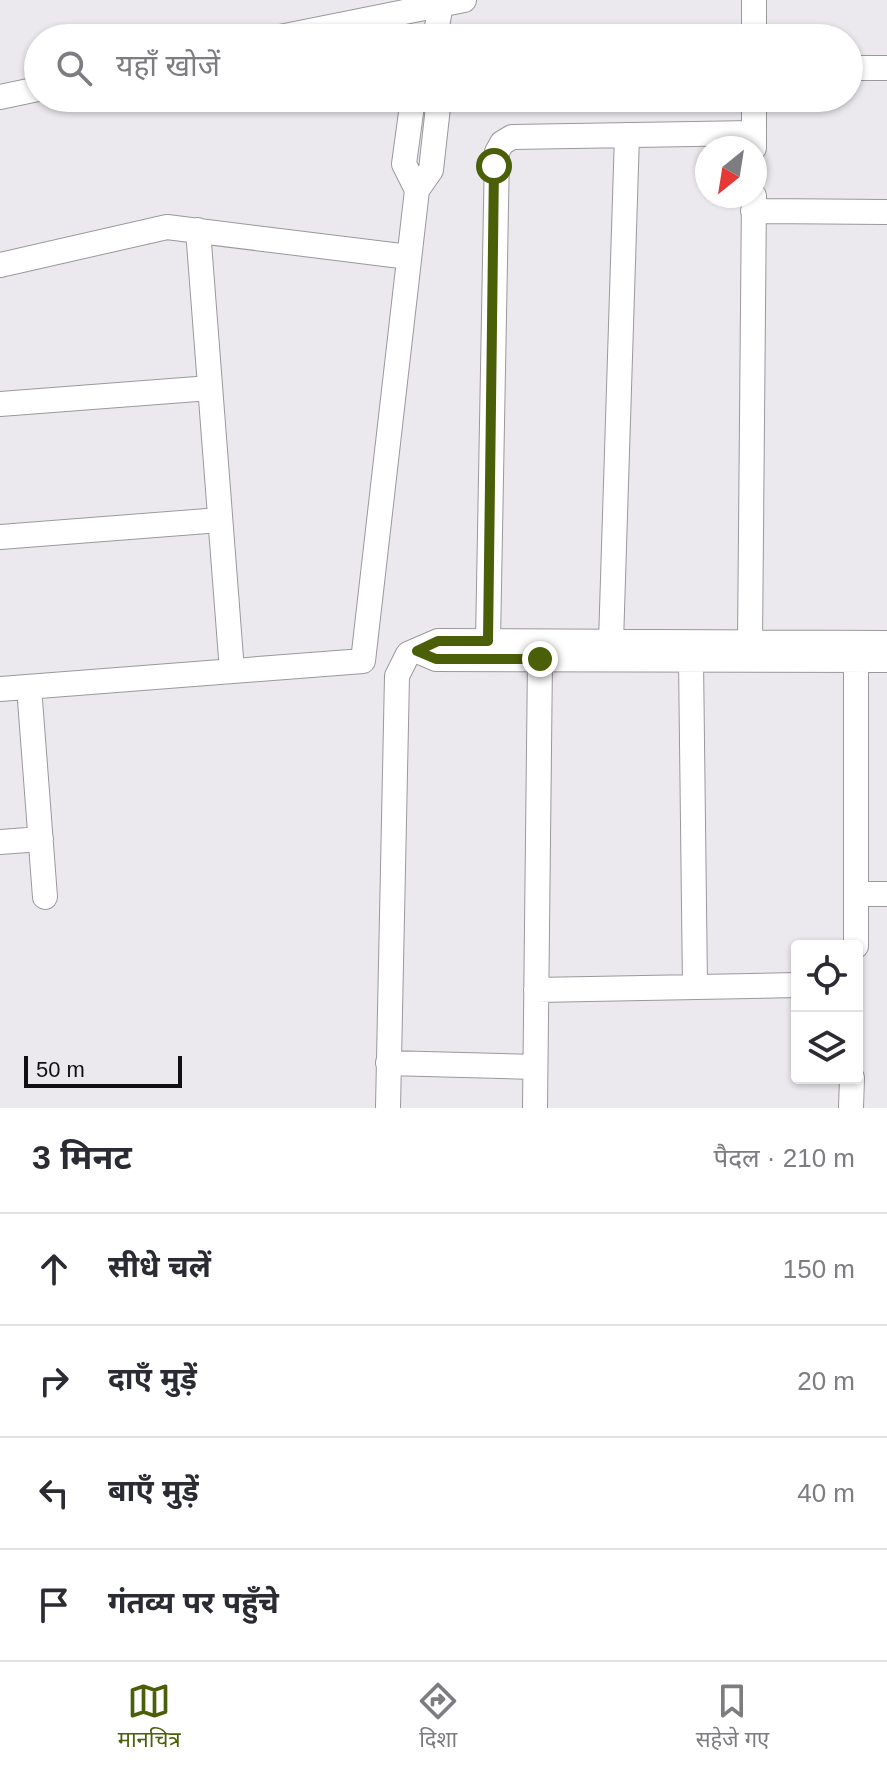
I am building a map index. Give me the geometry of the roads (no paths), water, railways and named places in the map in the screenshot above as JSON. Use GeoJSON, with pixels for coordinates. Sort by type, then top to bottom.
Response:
{"type":"FeatureCollection","features":[{"type":"Feature","properties":{"kind":"street"},"geometry":{"type":"LineString","coordinates":[[754,0],[754,24]]}},
{"type":"Feature","properties":{"kind":"street"},"geometry":{"type":"LineString","coordinates":[[344,24],[453,2]]}},
{"type":"Feature","properties":{"kind":"street"},"geometry":{"type":"LineString","coordinates":[[442,24],[453,2]]}},
{"type":"Feature","properties":{"kind":"street"},"geometry":{"type":"LineString","coordinates":[[863,68],[887,68]]}},
{"type":"Feature","properties":{"kind":"street"},"geometry":{"type":"LineString","coordinates":[[0,97],[24,92]]}},
{"type":"Feature","properties":{"kind":"street"},"geometry":{"type":"LineString","coordinates":[[411,112],[404,164],[417,190]]}},
{"type":"Feature","properties":{"kind":"street"},"geometry":{"type":"LineString","coordinates":[[0,689],[363,661],[417,190],[431,170],[437,112]]}},
{"type":"Feature","properties":{"kind":"street"},"geometry":{"type":"LineString","coordinates":[[754,112],[754,136]]}},
{"type":"Feature","properties":{"kind":"street"},"geometry":{"type":"LineString","coordinates":[[611,642],[627,135]]}},
{"type":"Feature","properties":{"kind":"street"},"geometry":{"type":"LineString","coordinates":[[488,641],[497,152],[502,143],[512,137],[627,135],[695,138]]}},
{"type":"Feature","properties":{"kind":"street"},"geometry":{"type":"LineString","coordinates":[[767,205],[887,212]]}},
{"type":"Feature","properties":{"kind":"street"},"geometry":{"type":"LineString","coordinates":[[750,643],[754,208]]}},
{"type":"Feature","properties":{"kind":"street"},"geometry":{"type":"LineString","coordinates":[[0,265],[167,227],[409,257]]}},
{"type":"Feature","properties":{"kind":"street"},"geometry":{"type":"LineString","coordinates":[[198,230],[232,671]]}},
{"type":"Feature","properties":{"kind":"street"},"geometry":{"type":"LineString","coordinates":[[0,404],[210,388]]}},
{"type":"Feature","properties":{"kind":"street"},"geometry":{"type":"LineString","coordinates":[[0,537],[220,520]]}},
{"type":"Feature","properties":{"kind":"street"},"geometry":{"type":"LineString","coordinates":[[388,1108],[397,676],[402,660],[438,641],[887,643]]}},
{"type":"Feature","properties":{"kind":"street"},"geometry":{"type":"LineString","coordinates":[[417,651],[436,659],[887,660]]}},
{"type":"Feature","properties":{"kind":"street"},"geometry":{"type":"LineString","coordinates":[[535,1108],[540,659]]}},
{"type":"Feature","properties":{"kind":"street"},"geometry":{"type":"LineString","coordinates":[[691,660],[695,987]]}},
{"type":"Feature","properties":{"kind":"street"},"geometry":{"type":"LineString","coordinates":[[856,660],[856,940]]}},
{"type":"Feature","properties":{"kind":"street"},"geometry":{"type":"LineString","coordinates":[[29,687],[45,897]]}},
{"type":"Feature","properties":{"kind":"street"},"geometry":{"type":"LineString","coordinates":[[0,842],[41,839]]}},
{"type":"Feature","properties":{"kind":"street"},"geometry":{"type":"LineString","coordinates":[[857,894],[887,894]]}},
{"type":"Feature","properties":{"kind":"street"},"geometry":{"type":"LineString","coordinates":[[536,990],[791,985]]}},
{"type":"Feature","properties":{"kind":"street"},"geometry":{"type":"LineString","coordinates":[[388,1063],[535,1067]]}},
{"type":"Feature","properties":{"kind":"street"},"geometry":{"type":"LineString","coordinates":[[851,1108],[852,1084]]}}]}
